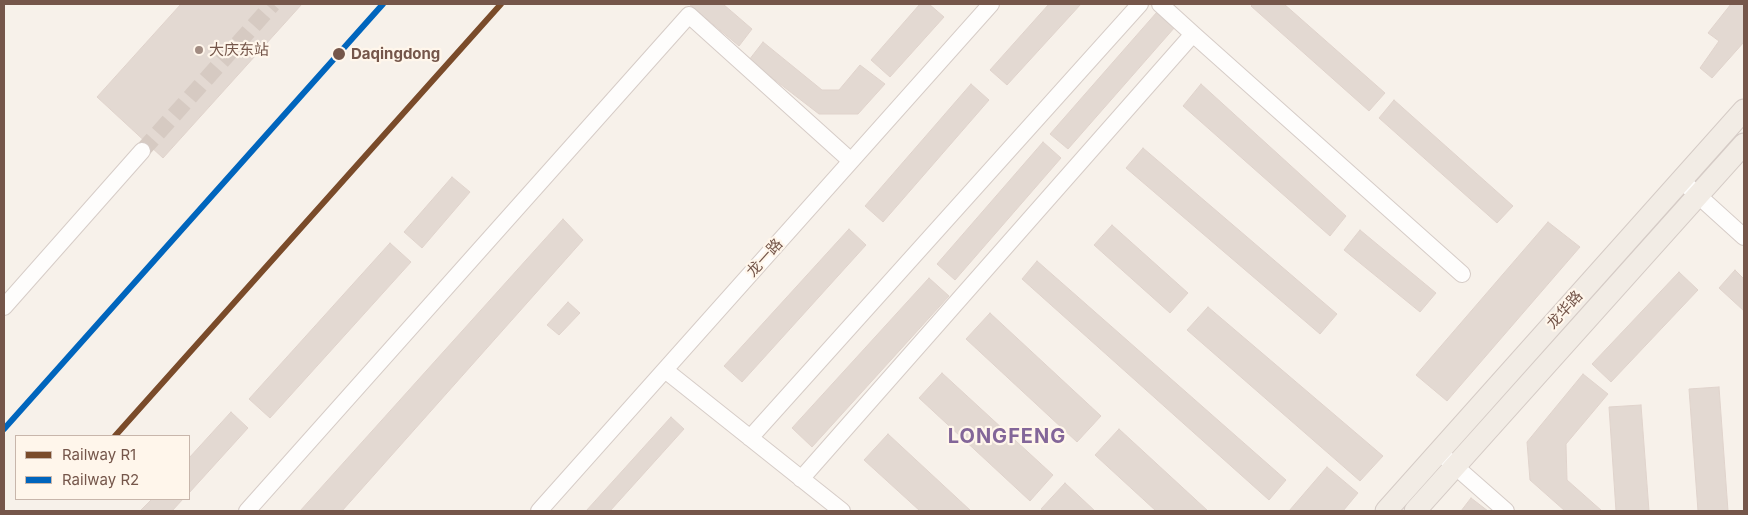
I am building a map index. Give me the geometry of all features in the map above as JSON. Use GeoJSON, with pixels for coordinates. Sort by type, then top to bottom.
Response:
{"type":"FeatureCollection","features":[{"type":"Feature","properties":{"kind":"main road","name":"龙华路"},"geometry":{"type":"LineString","coordinates":[[1386,511],[1744,110]]}},
{"type":"Feature","properties":{"kind":"main road"},"geometry":{"type":"LineString","coordinates":[[1415,511],[1744,144]]}},
{"type":"Feature","properties":{"kind":"street","name":"龙一路"},"geometry":{"type":"LineString","coordinates":[[539,511],[992,4]]}},
{"type":"Feature","properties":{"kind":"street"},"geometry":{"type":"LineString","coordinates":[[750,438],[1140,4]]}},
{"type":"Feature","properties":{"kind":"street"},"geometry":{"type":"LineString","coordinates":[[1160,4],[1462,274]]}},
{"type":"Feature","properties":{"kind":"street"},"geometry":{"type":"LineString","coordinates":[[247,511],[689,15],[851,161]]}},
{"type":"Feature","properties":{"kind":"street"},"geometry":{"type":"LineString","coordinates":[[801,479],[1194,34]]}},
{"type":"Feature","properties":{"kind":"street"},"geometry":{"type":"LineString","coordinates":[[4,307],[142,152]]}},
{"type":"Feature","properties":{"kind":"street"},"geometry":{"type":"LineString","coordinates":[[1680,180],[1744,237]]}},
{"type":"Feature","properties":{"kind":"street"},"geometry":{"type":"LineString","coordinates":[[665,370],[842,511]]}},
{"type":"Feature","properties":{"kind":"street"},"geometry":{"type":"LineString","coordinates":[[1439,452],[1506,511]]}},
{"type":"Feature","properties":{"kind":"building","name":"大庆东站"},"geometry":{"type":"Polygon","coordinates":[[[181,4],[302,4],[163,158],[97,97],[181,4]]]}},
{"type":"Feature","properties":{"kind":"building"},"geometry":{"type":"Polygon","coordinates":[[[689,4],[723,4],[752,29],[739,46],[689,4]]]}},
{"type":"Feature","properties":{"kind":"building"},"geometry":{"type":"Polygon","coordinates":[[[920,4],[929,4],[944,17],[890,77],[871,60],[920,4]]]}},
{"type":"Feature","properties":{"kind":"building"},"geometry":{"type":"Polygon","coordinates":[[[1049,4],[1081,4],[1007,85],[990,70],[1049,4]]]}},
{"type":"Feature","properties":{"kind":"building"},"geometry":{"type":"Polygon","coordinates":[[[1253,4],[1284,4],[1385,93],[1369,111],[1251,6],[1253,4]]]}},
{"type":"Feature","properties":{"kind":"building"},"geometry":{"type":"Polygon","coordinates":[[[1731,4],[1744,4],[1744,42],[1712,78],[1700,68],[1719,41],[1708,33],[1731,4]]]}},
{"type":"Feature","properties":{"kind":"building"},"geometry":{"type":"Polygon","coordinates":[[[1157,12],[1175,27],[1068,149],[1050,134],[1157,12]]]}},
{"type":"Feature","properties":{"kind":"building"},"geometry":{"type":"Polygon","coordinates":[[[763,42],[822,90],[839,90],[860,65],[885,84],[858,114],[819,114],[749,60],[763,42]]]}},
{"type":"Feature","properties":{"kind":"building"},"geometry":{"type":"Polygon","coordinates":[[[971,84],[989,100],[883,222],[865,206],[971,84]]]}},
{"type":"Feature","properties":{"kind":"building"},"geometry":{"type":"Polygon","coordinates":[[[1201,84],[1346,216],[1330,236],[1183,106],[1201,84]]]}},
{"type":"Feature","properties":{"kind":"building"},"geometry":{"type":"Polygon","coordinates":[[[1394,100],[1513,206],[1497,223],[1379,118],[1394,100]]]}},
{"type":"Feature","properties":{"kind":"building"},"geometry":{"type":"Polygon","coordinates":[[[1043,142],[1061,158],[955,280],[937,264],[1043,142]]]}},
{"type":"Feature","properties":{"kind":"building"},"geometry":{"type":"Polygon","coordinates":[[[1143,148],[1337,314],[1320,334],[1126,168],[1143,148]]]}},
{"type":"Feature","properties":{"kind":"building"},"geometry":{"type":"Polygon","coordinates":[[[452,177],[470,192],[422,248],[404,232],[452,177]]]}},
{"type":"Feature","properties":{"kind":"building"},"geometry":{"type":"Polygon","coordinates":[[[563,219],[583,240],[342,511],[300,511],[563,219]]]}},
{"type":"Feature","properties":{"kind":"building"},"geometry":{"type":"Polygon","coordinates":[[[1548,222],[1580,247],[1447,401],[1416,375],[1548,222]]]}},
{"type":"Feature","properties":{"kind":"building"},"geometry":{"type":"Polygon","coordinates":[[[1112,225],[1188,293],[1170,313],[1094,245],[1112,225]]]}},
{"type":"Feature","properties":{"kind":"building"},"geometry":{"type":"Polygon","coordinates":[[[849,229],[866,245],[742,382],[724,366],[849,229]]]}},
{"type":"Feature","properties":{"kind":"building"},"geometry":{"type":"Polygon","coordinates":[[[1360,230],[1436,293],[1420,312],[1344,250],[1360,230]]]}},
{"type":"Feature","properties":{"kind":"building"},"geometry":{"type":"Polygon","coordinates":[[[390,243],[411,262],[270,418],[249,399],[390,243]]]}},
{"type":"Feature","properties":{"kind":"building"},"geometry":{"type":"Polygon","coordinates":[[[1037,261],[1286,480],[1269,500],[1022,279],[1037,261]]]}},
{"type":"Feature","properties":{"kind":"building"},"geometry":{"type":"Polygon","coordinates":[[[1735,270],[1744,279],[1744,311],[1719,288],[1735,270]]]}},
{"type":"Feature","properties":{"kind":"building"},"geometry":{"type":"Polygon","coordinates":[[[1679,272],[1698,290],[1611,382],[1592,364],[1679,272]]]}},
{"type":"Feature","properties":{"kind":"building"},"geometry":{"type":"Polygon","coordinates":[[[929,278],[949,296],[812,447],[792,428],[929,278]]]}},
{"type":"Feature","properties":{"kind":"building"},"geometry":{"type":"Polygon","coordinates":[[[568,302],[580,313],[559,335],[547,325],[568,302]]]}},
{"type":"Feature","properties":{"kind":"building"},"geometry":{"type":"Polygon","coordinates":[[[1208,307],[1383,456],[1360,481],[1187,330],[1208,307]]]}},
{"type":"Feature","properties":{"kind":"building"},"geometry":{"type":"Polygon","coordinates":[[[990,313],[1101,416],[1077,442],[966,339],[990,313]]]}},
{"type":"Feature","properties":{"kind":"building"},"geometry":{"type":"Polygon","coordinates":[[[942,373],[1053,475],[1030,501],[919,398],[942,373]]]}},
{"type":"Feature","properties":{"kind":"building"},"geometry":{"type":"Polygon","coordinates":[[[1583,374],[1608,394],[1566,444],[1567,480],[1602,511],[1565,511],[1530,480],[1527,442],[1583,374]]]}},
{"type":"Feature","properties":{"kind":"building"},"geometry":{"type":"Polygon","coordinates":[[[1719,387],[1728,511],[1698,511],[1689,389],[1719,387]]]}},
{"type":"Feature","properties":{"kind":"building"},"geometry":{"type":"Polygon","coordinates":[[[1641,405],[1649,511],[1616,511],[1609,407],[1641,405]]]}},
{"type":"Feature","properties":{"kind":"building"},"geometry":{"type":"Polygon","coordinates":[[[231,412],[248,428],[190,492],[190,457],[231,412]]]}},
{"type":"Feature","properties":{"kind":"building"},"geometry":{"type":"Polygon","coordinates":[[[671,417],[684,429],[610,511],[586,511],[671,417]]]}},
{"type":"Feature","properties":{"kind":"building"},"geometry":{"type":"Polygon","coordinates":[[[1119,429],[1208,511],[1156,511],[1095,455],[1119,429]]]}},
{"type":"Feature","properties":{"kind":"building"},"geometry":{"type":"Polygon","coordinates":[[[888,434],[971,511],[920,511],[864,460],[888,434]]]}},
{"type":"Feature","properties":{"kind":"building"},"geometry":{"type":"Polygon","coordinates":[[[1327,467],[1358,493],[1343,511],[1289,511],[1327,467]]]}},
{"type":"Feature","properties":{"kind":"building"},"geometry":{"type":"Polygon","coordinates":[[[1065,483],[1095,511],[1044,511],[1041,509],[1065,483]]]}},
{"type":"Feature","properties":{"kind":"building"},"geometry":{"type":"Polygon","coordinates":[[[1471,498],[1488,511],[1461,511],[1471,498]]]}},
{"type":"Feature","properties":{"kind":"building"},"geometry":{"type":"Polygon","coordinates":[[[151,500],[182,500],[172,511],[140,511],[151,500]]]}},
{"type":"Feature","properties":{"kind":"tunnel"},"geometry":{"type":"LineString","coordinates":[[142,151],[273,4]]}},
{"type":"Feature","properties":{"kind":"rail line","name":"R2"},"geometry":{"type":"LineString","coordinates":[[4,429],[383,4]]}},
{"type":"Feature","properties":{"kind":"rail line","name":"R1"},"geometry":{"type":"LineString","coordinates":[[116,435],[501,4]]}},
{"type":"Feature","properties":{"kind":"place","name":"大庆东站"},"geometry":{"type":"Point","coordinates":[199,50]}},
{"type":"Feature","properties":{"kind":"place","name":"Daqingdong"},"geometry":{"type":"Point","coordinates":[339,54]}},
{"type":"Feature","properties":{"kind":"district","name":"LONGFENG"},"geometry":{"type":"Point","coordinates":[1007,437]}}]}
